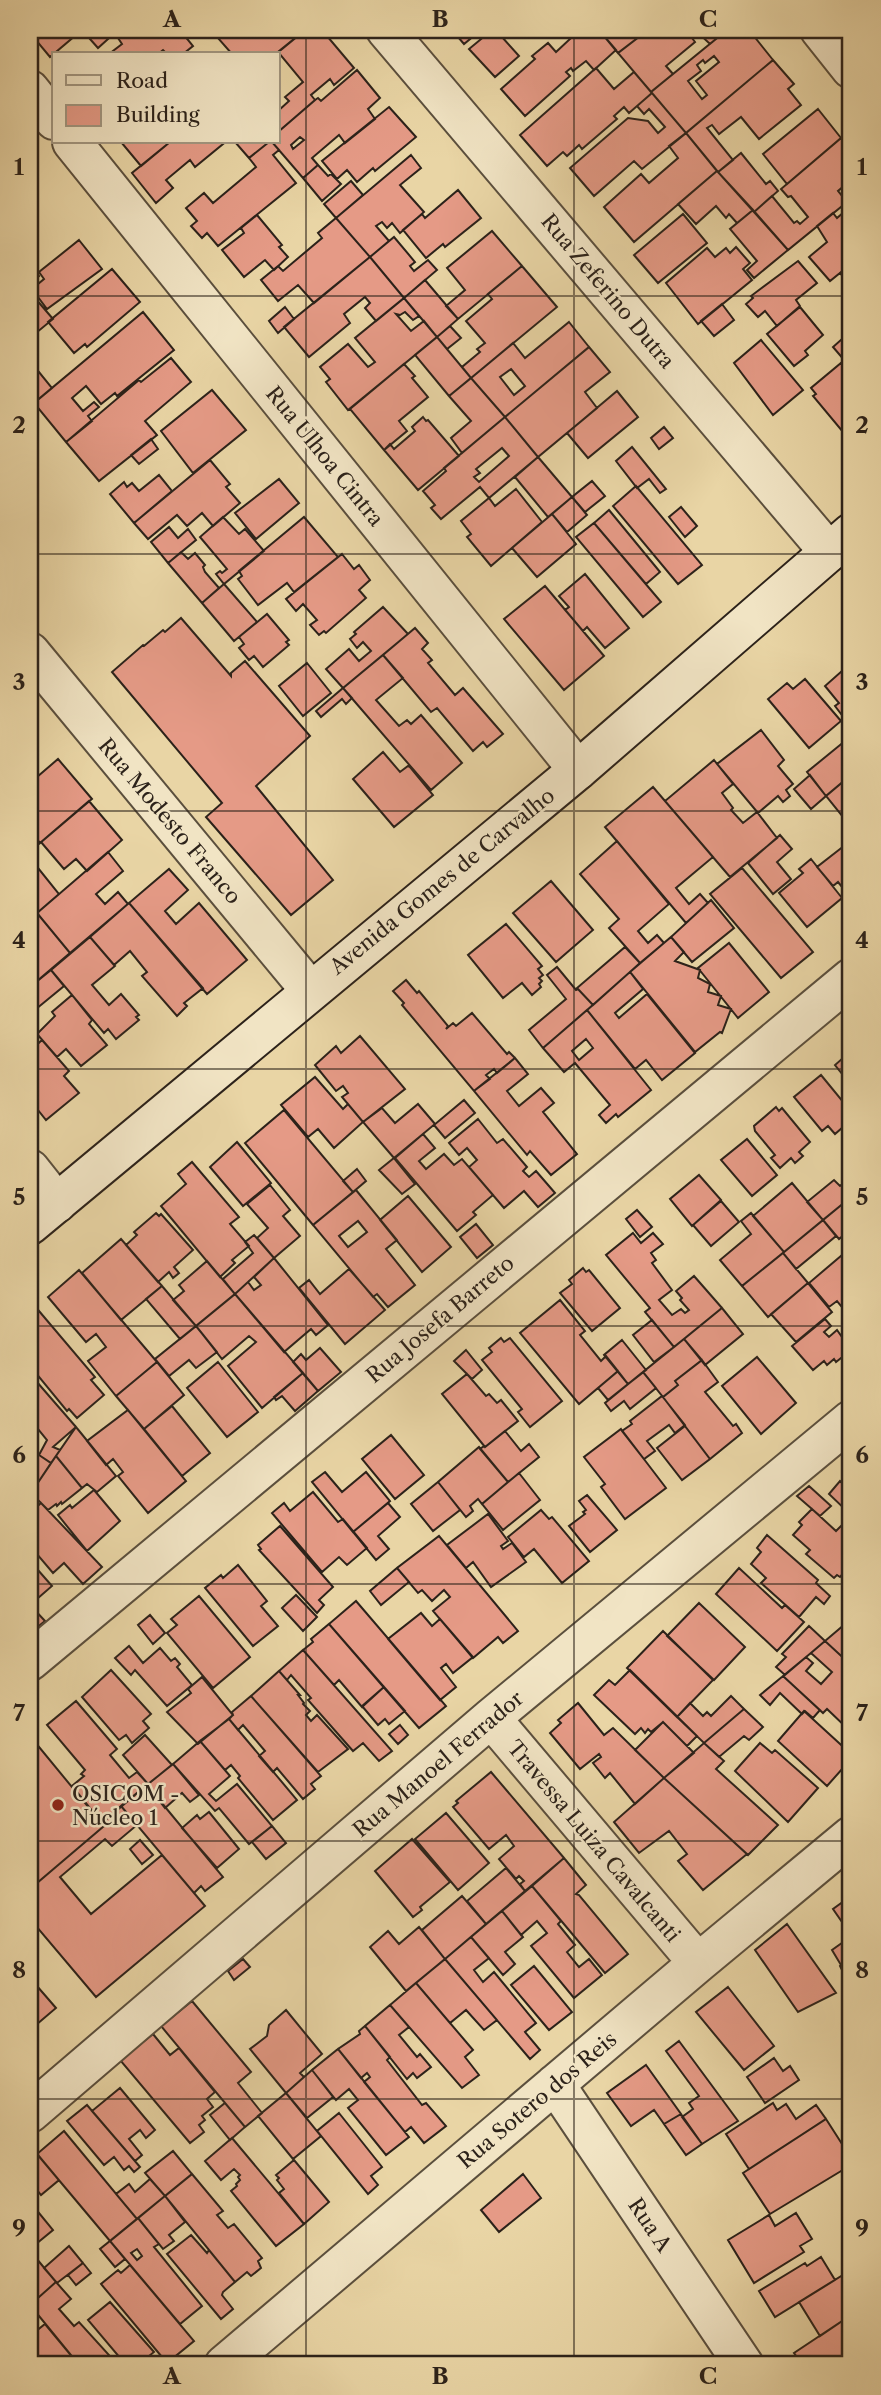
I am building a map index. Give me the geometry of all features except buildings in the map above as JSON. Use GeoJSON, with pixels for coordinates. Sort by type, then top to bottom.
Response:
{"type":"FeatureCollection","features":[{"type":"Feature","properties":{"kind":"street","name":"Rua Zeferino Dutra"},"geometry":{"type":"LineString","coordinates":[[386,30],[840,543]]}},
{"type":"Feature","properties":{"kind":"street"},"geometry":{"type":"LineString","coordinates":[[820,30],[851,69]]}},
{"type":"Feature","properties":{"kind":"street"},"geometry":{"type":"LineString","coordinates":[[30,90],[52,118]]}},
{"type":"Feature","properties":{"kind":"street","name":"Rua Ulhoa Cintra"},"geometry":{"type":"LineString","coordinates":[[74,144],[578,770]]}},
{"type":"Feature","properties":{"kind":"street","name":"Avenida Gomes de Carvalho"},"geometry":{"type":"LineString","coordinates":[[43,1214],[578,770],[840,543]]}},
{"type":"Feature","properties":{"kind":"street","name":"Rua Modesto Franco"},"geometry":{"type":"LineString","coordinates":[[30,652],[310,990]]}},
{"type":"Feature","properties":{"kind":"street","name":"Rua Josefa Barreto"},"geometry":{"type":"LineString","coordinates":[[30,1661],[851,978]]}},
{"type":"Feature","properties":{"kind":"street"},"geometry":{"type":"LineString","coordinates":[[30,1169],[43,1214]]}},
{"type":"Feature","properties":{"kind":"street","name":"Rua Manoel Ferrador"},"geometry":{"type":"LineString","coordinates":[[30,2113],[491,1718],[851,1420]]}},
{"type":"Feature","properties":{"kind":"street","name":"Travessa Luiza Cavalcanti"},"geometry":{"type":"LineString","coordinates":[[491,1718],[698,1963]]}},
{"type":"Feature","properties":{"kind":"street","name":"Rua Sotero dos Reis"},"geometry":{"type":"LineString","coordinates":[[224,2365],[851,1836]]}},
{"type":"Feature","properties":{"kind":"street","name":"Rua A"},"geometry":{"type":"LineString","coordinates":[[555,2084],[744,2365]]}},
{"type":"Feature","properties":{"kind":"place","name":"OSICOM - Núcleo 1"},"geometry":{"type":"Point","coordinates":[58,1805]}}]}
